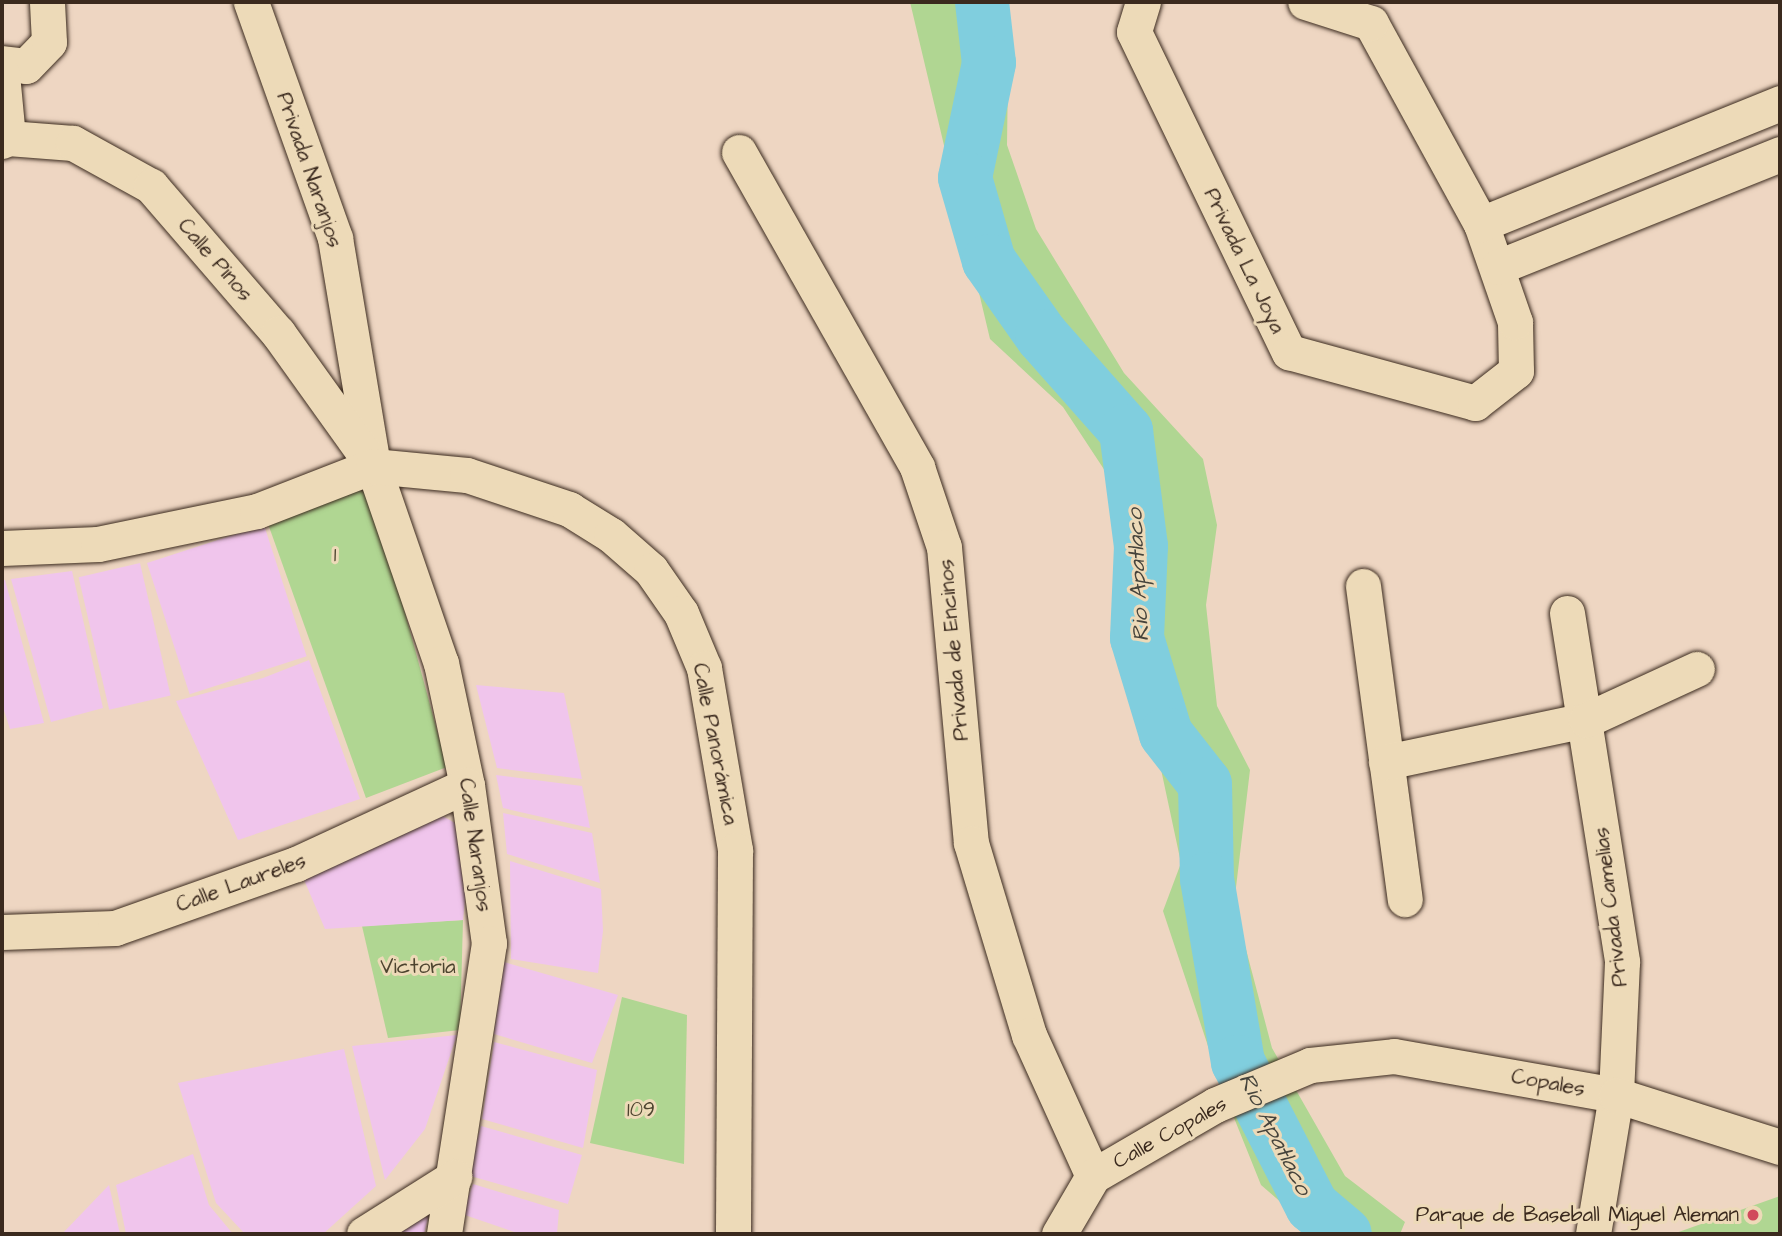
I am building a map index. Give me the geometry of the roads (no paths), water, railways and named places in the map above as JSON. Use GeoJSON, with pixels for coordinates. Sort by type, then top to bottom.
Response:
{"type":"FeatureCollection","features":[{"type":"Feature","properties":{"kind":"street"},"geometry":{"type":"LineString","coordinates":[[2,63],[26,66],[49,42],[47,2]]}},
{"type":"Feature","properties":{"kind":"street","name":"Privada Naranjos"},"geometry":{"type":"LineString","coordinates":[[251,2],[335,237],[373,466]]}},
{"type":"Feature","properties":{"kind":"street","name":"Privada La Joya"},"geometry":{"type":"LineString","coordinates":[[1143,2],[1134,32],[1289,352],[1475,403],[1516,371],[1514,322],[1498,267],[1481,224],[1371,23],[1305,2]]}},
{"type":"Feature","properties":{"kind":"street"},"geometry":{"type":"LineString","coordinates":[[2,74],[5,139]]}},
{"type":"Feature","properties":{"kind":"street"},"geometry":{"type":"LineString","coordinates":[[1481,224],[1780,103]]}},
{"type":"Feature","properties":{"kind":"street","name":"Calle Pinos"},"geometry":{"type":"LineString","coordinates":[[5,139],[73,143],[151,186],[278,333],[373,466]]}},
{"type":"Feature","properties":{"kind":"street","name":"Privada de Encinos"},"geometry":{"type":"LineString","coordinates":[[739,152],[917,467],[944,547],[971,843],[1029,1035],[1093,1176]]}},
{"type":"Feature","properties":{"kind":"street"},"geometry":{"type":"LineString","coordinates":[[1498,267],[1780,154]]}},
{"type":"Feature","properties":{"kind":"street"},"geometry":{"type":"LineString","coordinates":[[2,548],[98,544],[257,511],[373,466]]}},
{"type":"Feature","properties":{"kind":"street","name":"Calle Naranjos"},"geometry":{"type":"LineString","coordinates":[[373,466],[441,663],[467,785],[489,943],[444,1234]]}},
{"type":"Feature","properties":{"kind":"street","name":"Calle Panorámica"},"geometry":{"type":"LineString","coordinates":[[373,466],[467,475],[569,509],[611,535],[651,570],[681,613],[704,668],[735,850],[733,1234]]}},
{"type":"Feature","properties":{"kind":"street"},"geometry":{"type":"LineString","coordinates":[[1363,586],[1405,899]]}},
{"type":"Feature","properties":{"kind":"street","name":"Privada Camelias"},"geometry":{"type":"LineString","coordinates":[[1567,613],[1586,720],[1622,962],[1616,1095],[1593,1234]]}},
{"type":"Feature","properties":{"kind":"street"},"geometry":{"type":"LineString","coordinates":[[1386,762],[1586,720],[1697,669]]}},
{"type":"Feature","properties":{"kind":"street","name":"Calle Laureles"},"geometry":{"type":"LineString","coordinates":[[2,932],[115,928],[296,864],[467,785]]}},
{"type":"Feature","properties":{"kind":"street","name":"Copales"},"geometry":{"type":"LineString","coordinates":[[1310,1065],[1394,1056],[1616,1095],[1780,1147]]}},
{"type":"Feature","properties":{"kind":"street","name":"Calle Copales"},"geometry":{"type":"LineString","coordinates":[[1059,1234],[1093,1176],[1215,1105],[1310,1065]]}},
{"type":"Feature","properties":{"kind":"street"},"geometry":{"type":"LineString","coordinates":[[364,1234],[454,1177]]}},
{"type":"Feature","properties":{"kind":"waterway","name":"Rio Apatlaco"},"geometry":{"type":"LineString","coordinates":[[982,2],[989,63],[965,178],[989,261],[1042,336],[1126,431],[1141,546],[1137,638],[1166,734],[1205,784],[1207,879],[1238,1062],[1312,1206],[1345,1234]]}},
{"type":"Feature","properties":{"kind":"place","name":"Parque de Baseball Miguel Aleman"},"geometry":{"type":"Point","coordinates":[1753,1215]}},
{"type":"Feature","properties":{"kind":"park label","name":"1"},"geometry":{"type":"Point","coordinates":[335,555]}},
{"type":"Feature","properties":{"kind":"park label","name":"Victoria"},"geometry":{"type":"Point","coordinates":[418,967]}},
{"type":"Feature","properties":{"kind":"park label","name":"109"},"geometry":{"type":"Point","coordinates":[641,1110]}}]}
